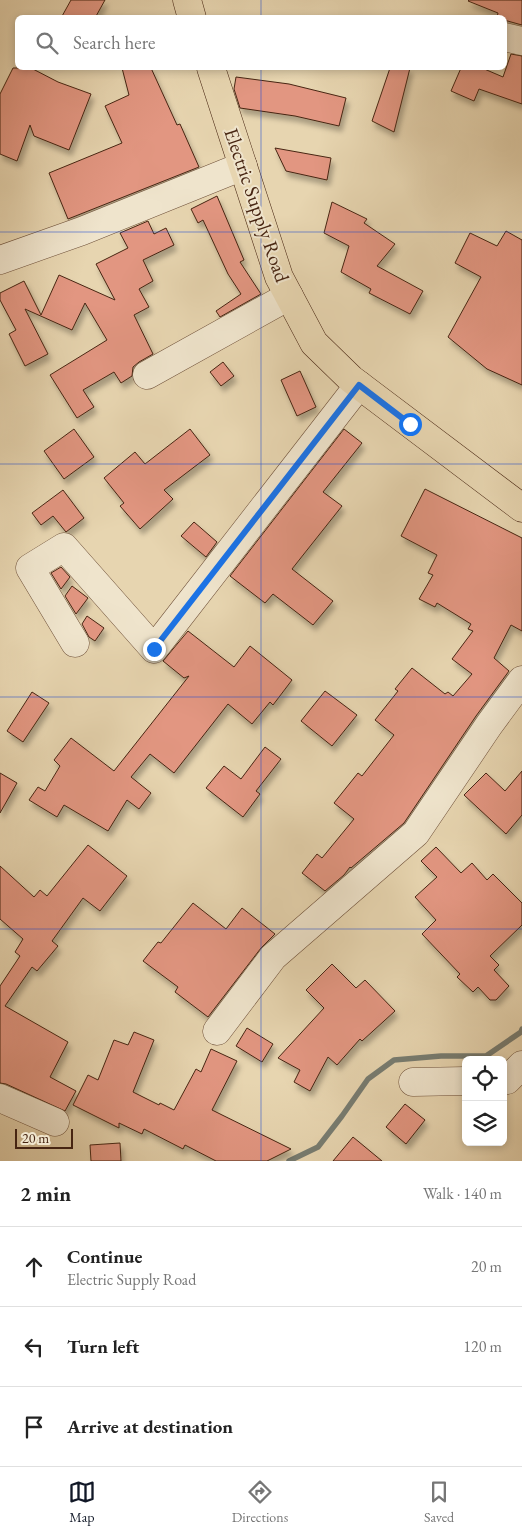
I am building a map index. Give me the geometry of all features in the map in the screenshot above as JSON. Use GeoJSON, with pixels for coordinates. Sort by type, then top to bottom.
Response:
{"type":"FeatureCollection","features":[{"type":"Feature","properties":{"kind":"main road"},"geometry":{"type":"LineString","coordinates":[[188,0],[191,15]]}},
{"type":"Feature","properties":{"kind":"main road","name":"Electric Supply Road"},"geometry":{"type":"LineString","coordinates":[[212,70],[279,277],[314,343],[359,385],[522,508]]}},
{"type":"Feature","properties":{"kind":"street"},"geometry":{"type":"LineString","coordinates":[[507,38],[522,41]]}},
{"type":"Feature","properties":{"kind":"street"},"geometry":{"type":"LineString","coordinates":[[0,260],[82,231],[243,166]]}},
{"type":"Feature","properties":{"kind":"street"},"geometry":{"type":"LineString","coordinates":[[147,375],[289,296]]}},
{"type":"Feature","properties":{"kind":"street"},"geometry":{"type":"LineString","coordinates":[[74,643],[30,568],[64,547],[154,649],[359,385]]}},
{"type":"Feature","properties":{"kind":"street"},"geometry":{"type":"LineString","coordinates":[[217,1031],[273,957],[416,833],[522,680]]}},
{"type":"Feature","properties":{"kind":"street"},"geometry":{"type":"LineString","coordinates":[[507,1080],[522,1065]]}},
{"type":"Feature","properties":{"kind":"street"},"geometry":{"type":"LineString","coordinates":[[413,1082],[462,1081]]}},
{"type":"Feature","properties":{"kind":"street"},"geometry":{"type":"LineString","coordinates":[[0,1098],[55,1122]]}},
{"type":"Feature","properties":{"kind":"building"},"geometry":{"type":"Polygon","coordinates":[[[71,0],[105,0],[97,15],[63,15],[71,0]]]}},
{"type":"Feature","properties":{"kind":"building"},"geometry":{"type":"Polygon","coordinates":[[[522,0],[522,25],[507,21],[507,15],[498,15],[498,13],[468,1],[522,0]]]}},
{"type":"Feature","properties":{"kind":"building"},"geometry":{"type":"Polygon","coordinates":[[[511,54],[522,56],[522,104],[479,89],[474,101],[451,91],[460,70],[487,70],[503,77],[511,54]]]}},
{"type":"Feature","properties":{"kind":"building"},"geometry":{"type":"Polygon","coordinates":[[[13,68],[15,68],[15,70],[35,70],[58,82],[91,94],[69,150],[34,136],[30,125],[17,161],[0,154],[0,94],[13,68]]]}},
{"type":"Feature","properties":{"kind":"building"},"geometry":{"type":"Polygon","coordinates":[[[123,70],[152,70],[177,125],[180,124],[199,167],[68,219],[49,173],[122,143],[105,106],[129,95],[123,70]]]}},
{"type":"Feature","properties":{"kind":"building"},"geometry":{"type":"Polygon","coordinates":[[[389,70],[410,70],[394,132],[372,121],[389,70]]]}},
{"type":"Feature","properties":{"kind":"building"},"geometry":{"type":"Polygon","coordinates":[[[236,77],[289,84],[346,98],[339,126],[295,116],[240,108],[234,89],[236,77]]]}},
{"type":"Feature","properties":{"kind":"building"},"geometry":{"type":"Polygon","coordinates":[[[275,148],[331,158],[327,180],[286,171],[275,148]]]}},
{"type":"Feature","properties":{"kind":"building"},"geometry":{"type":"Polygon","coordinates":[[[217,196],[244,260],[240,262],[261,294],[220,317],[216,311],[241,294],[228,274],[203,220],[198,223],[191,209],[217,196]]]}},
{"type":"Feature","properties":{"kind":"building"},"geometry":{"type":"Polygon","coordinates":[[[332,202],[367,219],[364,223],[395,244],[377,266],[423,291],[410,314],[369,293],[371,289],[341,272],[349,246],[324,233],[332,202]]]}},
{"type":"Feature","properties":{"kind":"building"},"geometry":{"type":"Polygon","coordinates":[[[148,221],[154,234],[166,228],[174,245],[143,260],[153,281],[139,289],[149,307],[134,315],[153,354],[133,367],[132,376],[121,383],[114,372],[83,390],[94,407],[77,418],[50,375],[107,340],[85,303],[72,330],[25,309],[48,354],[25,366],[9,334],[16,330],[0,300],[0,293],[24,281],[41,315],[59,275],[115,300],[96,264],[128,248],[120,233],[148,221]]]}},
{"type":"Feature","properties":{"kind":"building"},"geometry":{"type":"Polygon","coordinates":[[[506,231],[522,240],[522,385],[487,369],[448,337],[481,277],[455,263],[470,233],[497,246],[506,231]]]}},
{"type":"Feature","properties":{"kind":"building"},"geometry":{"type":"Polygon","coordinates":[[[223,362],[234,376],[221,386],[210,372],[223,362]]]}},
{"type":"Feature","properties":{"kind":"building"},"geometry":{"type":"Polygon","coordinates":[[[300,371],[316,407],[297,416],[281,380],[300,371]]]}},
{"type":"Feature","properties":{"kind":"building"},"geometry":{"type":"Polygon","coordinates":[[[74,429],[94,457],[64,479],[44,451],[74,429]]]}},
{"type":"Feature","properties":{"kind":"building"},"geometry":{"type":"Polygon","coordinates":[[[190,429],[210,455],[164,490],[173,499],[140,529],[120,506],[124,503],[104,478],[135,452],[145,464],[190,429]]]}},
{"type":"Feature","properties":{"kind":"building"},"geometry":{"type":"Polygon","coordinates":[[[344,429],[362,443],[323,492],[342,506],[292,569],[333,601],[313,625],[273,594],[265,603],[230,576],[344,429]]]}},
{"type":"Feature","properties":{"kind":"building"},"geometry":{"type":"Polygon","coordinates":[[[425,489],[522,538],[522,631],[511,625],[494,658],[509,671],[476,716],[404,823],[350,867],[344,875],[325,891],[302,873],[317,854],[322,858],[354,819],[334,803],[358,773],[362,776],[394,735],[375,720],[398,691],[395,689],[412,668],[445,694],[448,692],[453,696],[472,674],[452,659],[473,631],[468,629],[471,624],[437,603],[435,607],[419,599],[433,575],[428,573],[437,555],[401,536],[425,489]]]}},
{"type":"Feature","properties":{"kind":"building"},"geometry":{"type":"Polygon","coordinates":[[[63,490],[84,518],[66,532],[53,516],[41,525],[32,513],[63,490]]]}},
{"type":"Feature","properties":{"kind":"building"},"geometry":{"type":"Polygon","coordinates":[[[194,522],[217,542],[206,557],[181,536],[194,522]]]}},
{"type":"Feature","properties":{"kind":"building"},"geometry":{"type":"Polygon","coordinates":[[[61,567],[70,577],[61,589],[51,573],[61,567]]]}},
{"type":"Feature","properties":{"kind":"building"},"geometry":{"type":"Polygon","coordinates":[[[72,586],[88,598],[76,614],[65,596],[72,586]]]}},
{"type":"Feature","properties":{"kind":"building"},"geometry":{"type":"Polygon","coordinates":[[[87,616],[104,628],[95,641],[89,637],[82,624],[87,616]]]}},
{"type":"Feature","properties":{"kind":"building"},"geometry":{"type":"Polygon","coordinates":[[[188,631],[234,667],[250,646],[292,680],[273,705],[270,702],[252,724],[228,704],[174,773],[150,754],[131,777],[151,793],[139,809],[127,800],[108,831],[64,805],[57,817],[29,800],[38,787],[45,791],[60,766],[54,760],[71,738],[114,771],[189,676],[184,678],[163,661],[188,631]]]}},
{"type":"Feature","properties":{"kind":"building"},"geometry":{"type":"Polygon","coordinates":[[[325,691],[357,715],[332,746],[301,721],[325,691]]]}},
{"type":"Feature","properties":{"kind":"building"},"geometry":{"type":"Polygon","coordinates":[[[32,692],[49,703],[23,742],[7,731],[32,692]]]}},
{"type":"Feature","properties":{"kind":"building"},"geometry":{"type":"Polygon","coordinates":[[[265,747],[281,759],[256,791],[260,794],[243,817],[206,788],[224,766],[241,779],[265,747]]]}},
{"type":"Feature","properties":{"kind":"building"},"geometry":{"type":"Polygon","coordinates":[[[522,771],[522,815],[506,834],[464,795],[486,773],[505,791],[522,771]]]}},
{"type":"Feature","properties":{"kind":"building"},"geometry":{"type":"Polygon","coordinates":[[[0,773],[17,783],[0,813],[0,773]]]}},
{"type":"Feature","properties":{"kind":"building"},"geometry":{"type":"Polygon","coordinates":[[[88,845],[127,876],[100,911],[83,898],[52,941],[58,946],[37,971],[32,967],[5,1006],[68,1042],[50,1077],[76,1091],[65,1111],[0,1083],[0,986],[20,956],[15,952],[23,939],[0,919],[0,866],[34,897],[40,890],[47,896],[88,845]]]}},
{"type":"Feature","properties":{"kind":"building"},"geometry":{"type":"Polygon","coordinates":[[[436,847],[461,873],[472,863],[487,880],[493,874],[522,903],[522,925],[490,956],[499,965],[494,970],[509,986],[496,1000],[490,1000],[478,987],[473,992],[457,977],[460,974],[422,934],[436,920],[415,897],[437,877],[421,861],[436,847]]]}},
{"type":"Feature","properties":{"kind":"building"},"geometry":{"type":"Polygon","coordinates":[[[193,903],[226,929],[242,908],[275,934],[261,948],[208,1017],[175,992],[178,987],[143,961],[158,942],[161,943],[193,903]]]}},
{"type":"Feature","properties":{"kind":"building"},"geometry":{"type":"Polygon","coordinates":[[[332,964],[356,988],[365,980],[395,1011],[362,1041],[360,1039],[337,1065],[328,1057],[310,1091],[294,1082],[300,1070],[278,1058],[324,1008],[306,990],[332,964]]]}},
{"type":"Feature","properties":{"kind":"building"},"geometry":{"type":"Polygon","coordinates":[[[247,1028],[273,1044],[262,1062],[236,1046],[247,1028]]]}},
{"type":"Feature","properties":{"kind":"building"},"geometry":{"type":"Polygon","coordinates":[[[134,1032],[154,1040],[133,1092],[174,1110],[196,1069],[201,1072],[211,1049],[237,1061],[212,1110],[291,1149],[267,1161],[216,1161],[185,1145],[183,1149],[144,1129],[142,1134],[119,1123],[119,1128],[73,1105],[88,1075],[98,1080],[114,1040],[128,1045],[134,1032]]]}},
{"type":"Feature","properties":{"kind":"building"},"geometry":{"type":"Polygon","coordinates":[[[405,1104],[425,1120],[406,1144],[386,1127],[405,1104]]]}},
{"type":"Feature","properties":{"kind":"building"},"geometry":{"type":"Polygon","coordinates":[[[353,1137],[382,1161],[333,1161],[353,1137]]]}},
{"type":"Feature","properties":{"kind":"building"},"geometry":{"type":"Polygon","coordinates":[[[120,1143],[121,1161],[91,1161],[90,1145],[120,1143]]]}},
{"type":"Feature","properties":{"kind":"waterway"},"geometry":{"type":"LineString","coordinates":[[289,1161],[318,1147],[368,1079],[394,1060],[441,1056],[486,1056],[521,1032],[522,1029]]}},
{"type":"Feature","properties":{"kind":"route"},"geometry":{"type":"LineString","coordinates":[[154,649],[359,385],[410,424]]}}]}
